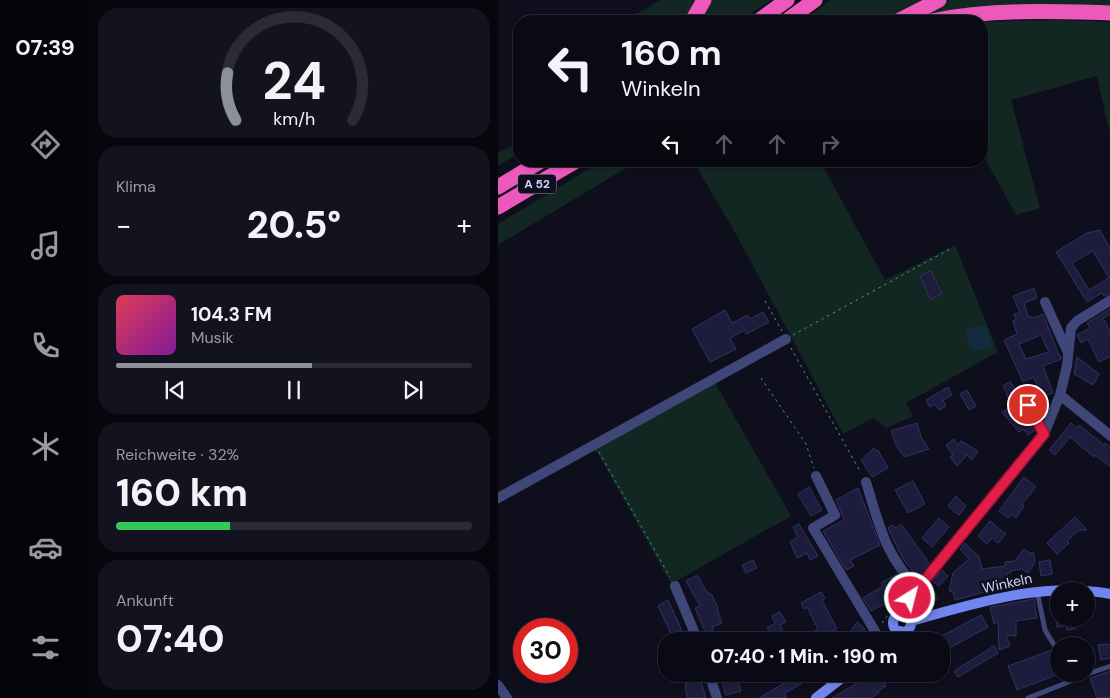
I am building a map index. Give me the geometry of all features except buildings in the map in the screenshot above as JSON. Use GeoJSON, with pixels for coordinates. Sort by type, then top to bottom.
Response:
{"type":"FeatureCollection","features":[{"type":"Feature","properties":{"kind":"highway"},"geometry":{"type":"LineString","coordinates":[[695,15],[704,0]]}},
{"type":"Feature","properties":{"kind":"highway"},"geometry":{"type":"LineString","coordinates":[[767,15],[788,0]]}},
{"type":"Feature","properties":{"kind":"highway"},"geometry":{"type":"LineString","coordinates":[[794,15],[814,0]]}},
{"type":"Feature","properties":{"kind":"highway"},"geometry":{"type":"LineString","coordinates":[[910,15],[939,0]]}},
{"type":"Feature","properties":{"kind":"highway"},"geometry":{"type":"LineString","coordinates":[[976,15],[1029,12],[1110,13]]}},
{"type":"Feature","properties":{"kind":"highway","name":"A 52"},"geometry":{"type":"LineString","coordinates":[[498,187],[531,167]]}},
{"type":"Feature","properties":{"kind":"highway","name":"A 52"},"geometry":{"type":"LineString","coordinates":[[498,208],[566,167]]}},
{"type":"Feature","properties":{"kind":"street"},"geometry":{"type":"LineString","coordinates":[[908,617],[898,615],[893,622],[894,627],[900,632],[908,630],[910,598],[1044,434],[1060,395],[1071,328],[1077,321],[1110,300]]}},
{"type":"Feature","properties":{"kind":"street"},"geometry":{"type":"LineString","coordinates":[[1046,302],[1068,354]]}},
{"type":"Feature","properties":{"kind":"street"},"geometry":{"type":"LineString","coordinates":[[498,498],[786,339]]}},
{"type":"Feature","properties":{"kind":"street"},"geometry":{"type":"LineString","coordinates":[[1060,395],[1110,436]]}},
{"type":"Feature","properties":{"kind":"street"},"geometry":{"type":"LineString","coordinates":[[1028,405],[1044,434]]}},
{"type":"Feature","properties":{"kind":"street"},"geometry":{"type":"LineString","coordinates":[[816,476],[835,515],[813,528],[876,632]]}},
{"type":"Feature","properties":{"kind":"street"},"geometry":{"type":"LineString","coordinates":[[866,482],[886,548],[901,571],[917,588]]}},
{"type":"Feature","properties":{"kind":"street"},"geometry":{"type":"LineString","coordinates":[[676,586],[694,632]]}},
{"type":"Feature","properties":{"kind":"street","name":"Winkeln"},"geometry":{"type":"LineString","coordinates":[[908,617],[1037,590],[1070,589],[1110,594]]}},
{"type":"Feature","properties":{"kind":"street"},"geometry":{"type":"LineString","coordinates":[[712,682],[717,698]]}},
{"type":"Feature","properties":{"kind":"street"},"geometry":{"type":"LineString","coordinates":[[816,698],[837,682]]}},
{"type":"Feature","properties":{"kind":"street"},"geometry":{"type":"LineString","coordinates":[[498,685],[507,698]]}},
{"type":"Feature","properties":{"kind":"lane"},"geometry":{"type":"LineString","coordinates":[[1037,590],[1045,630],[1050,638]]}},
{"type":"Feature","properties":{"kind":"lane"},"geometry":{"type":"LineString","coordinates":[[1095,671],[1110,666]]}},
{"type":"Feature","properties":{"kind":"lane"},"geometry":{"type":"LineString","coordinates":[[1028,698],[1070,682]]}},
{"type":"Feature","properties":{"kind":"path"},"geometry":{"type":"LineString","coordinates":[[786,339],[884,283],[950,249]]}},
{"type":"Feature","properties":{"kind":"path"},"geometry":{"type":"LineString","coordinates":[[765,301],[866,482]]}},
{"type":"Feature","properties":{"kind":"path"},"geometry":{"type":"LineString","coordinates":[[761,378],[806,444],[816,476]]}},
{"type":"Feature","properties":{"kind":"path"},"geometry":{"type":"LineString","coordinates":[[595,444],[676,586]]}},
{"type":"Feature","properties":{"kind":"green space"},"geometry":{"type":"Polygon","coordinates":[[[660,0],[696,0],[689,15],[634,15],[660,0]]]}},
{"type":"Feature","properties":{"kind":"green space"},"geometry":{"type":"Polygon","coordinates":[[[707,0],[771,0],[749,15],[699,15],[707,0]]]}},
{"type":"Feature","properties":{"kind":"green space"},"geometry":{"type":"Polygon","coordinates":[[[831,0],[933,0],[900,15],[810,15],[831,0]]]}},
{"type":"Feature","properties":{"kind":"green space"},"geometry":{"type":"Polygon","coordinates":[[[950,0],[1110,0],[1110,9],[975,15],[923,15],[950,0]]]}},
{"type":"Feature","properties":{"kind":"green space"},"geometry":{"type":"Polygon","coordinates":[[[1058,20],[1110,22],[1110,135],[1097,76],[1011,100],[1040,208],[1016,215],[988,164],[988,22],[1058,20]]]}},
{"type":"Feature","properties":{"kind":"green space"},"geometry":{"type":"Polygon","coordinates":[[[513,144],[513,157],[498,166],[498,153],[513,144]]]}},
{"type":"Feature","properties":{"kind":"green space"},"geometry":{"type":"Polygon","coordinates":[[[592,167],[628,167],[498,245],[498,224],[592,167]]]}},
{"type":"Feature","properties":{"kind":"green space"},"geometry":{"type":"Polygon","coordinates":[[[697,167],[823,167],[885,280],[955,245],[998,352],[906,403],[913,416],[886,428],[873,418],[843,434],[736,234],[697,167]]]}},
{"type":"Feature","properties":{"kind":"green space"},"geometry":{"type":"Polygon","coordinates":[[[713,379],[791,516],[671,584],[597,452],[590,450],[713,379]]]}},
{"type":"Feature","properties":{"kind":"green space"},"geometry":{"type":"Polygon","coordinates":[[[930,585],[940,599],[933,603],[935,606],[920,610],[915,603],[930,585]]]}},
{"type":"Feature","properties":{"kind":"water"},"geometry":{"type":"Polygon","coordinates":[[[982,325],[987,330],[993,346],[974,352],[964,332],[966,329],[982,325]]]}},
{"type":"Feature","properties":{"kind":"route"},"geometry":{"type":"LineString","coordinates":[[910,598],[935,565],[1044,434],[1028,405]]}}]}
